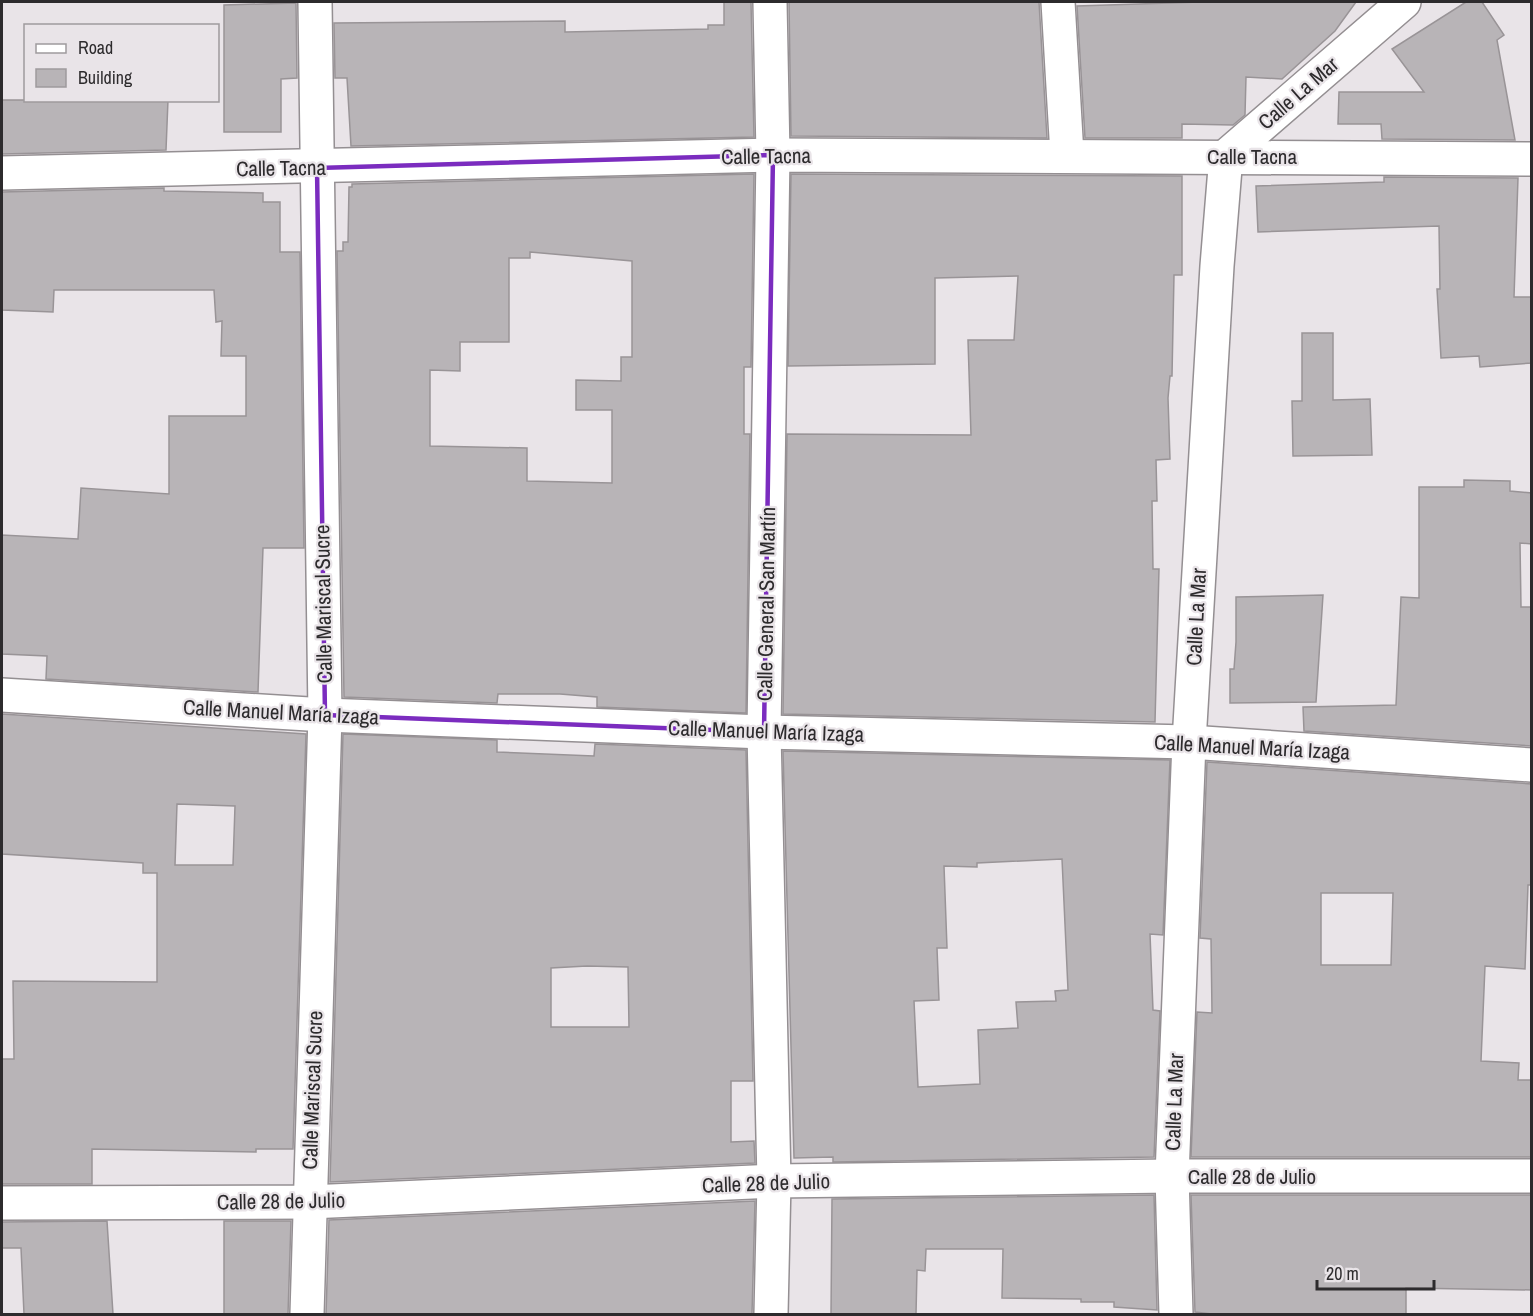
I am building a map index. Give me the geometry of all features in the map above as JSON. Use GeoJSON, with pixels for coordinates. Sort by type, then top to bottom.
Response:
{"type":"FeatureCollection","features":[{"type":"Feature","properties":{"kind":"street","name":"Calle Mariscal Sucre"},"geometry":{"type":"LineString","coordinates":[[307,1314],[325,715],[315,2]]}},
{"type":"Feature","properties":{"kind":"street","name":"Calle General San Martín"},"geometry":{"type":"LineString","coordinates":[[770,2],[773,155],[764,732],[774,1181],[771,1314]]}},
{"type":"Feature","properties":{"kind":"street"},"geometry":{"type":"LineString","coordinates":[[1058,2],[1067,155]]}},
{"type":"Feature","properties":{"kind":"street","name":"Calle La Mar"},"geometry":{"type":"LineString","coordinates":[[1176,1314],[1172,1176],[1189,742],[1216,266],[1226,156],[1404,2]]}},
{"type":"Feature","properties":{"kind":"street","name":"Calle Tacna"},"geometry":{"type":"LineString","coordinates":[[2,173],[317,168],[773,155],[1532,159]]}},
{"type":"Feature","properties":{"kind":"street","name":"Calle Manuel María Izaga"},"geometry":{"type":"LineString","coordinates":[[2,695],[325,715],[764,732],[1189,742],[1532,765]]}},
{"type":"Feature","properties":{"kind":"street","name":"Calle 28 de Julio"},"geometry":{"type":"LineString","coordinates":[[2,1203],[309,1202],[774,1181],[1172,1176],[1532,1176]]}},
{"type":"Feature","properties":{"kind":"highlighted area"},"geometry":{"type":"Polygon","coordinates":[[[773,155],[764,732],[325,715],[317,168],[773,155]]]}},
{"type":"Feature","properties":{"kind":"building"},"geometry":{"type":"Polygon","coordinates":[[[724,2],[751,2],[754,137],[351,146],[347,78],[335,78],[334,23],[565,21],[565,32],[708,29],[708,25],[724,25],[724,2]]]}},
{"type":"Feature","properties":{"kind":"building"},"geometry":{"type":"Polygon","coordinates":[[[789,2],[1039,2],[1047,138],[791,136],[789,2]]]}},
{"type":"Feature","properties":{"kind":"building"},"geometry":{"type":"Polygon","coordinates":[[[1200,2],[1356,2],[1335,31],[1282,79],[1246,77],[1245,115],[1233,125],[1182,124],[1182,138],[1085,138],[1077,6],[1200,2]]]}},
{"type":"Feature","properties":{"kind":"building"},"geometry":{"type":"Polygon","coordinates":[[[1466,2],[1482,2],[1504,35],[1497,40],[1515,140],[1382,139],[1381,124],[1338,124],[1339,92],[1424,92],[1392,49],[1466,2]]]}},
{"type":"Feature","properties":{"kind":"building"},"geometry":{"type":"Polygon","coordinates":[[[296,3],[297,78],[281,79],[281,132],[224,132],[224,5],[296,3]]]}},
{"type":"Feature","properties":{"kind":"building"},"geometry":{"type":"Polygon","coordinates":[[[2,100],[168,102],[166,150],[2,154],[2,100]]]}},
{"type":"Feature","properties":{"kind":"building"},"geometry":{"type":"Polygon","coordinates":[[[754,174],[751,367],[744,367],[744,434],[750,434],[746,713],[597,707],[597,697],[560,694],[498,694],[497,703],[344,697],[337,251],[343,251],[343,242],[348,242],[349,187],[352,187],[352,184],[754,174]],[[530,252],[530,258],[509,258],[509,342],[460,342],[460,371],[430,370],[430,446],[527,448],[527,481],[612,483],[612,410],[576,410],[576,380],[621,381],[621,357],[632,357],[632,261],[530,252]]]}},
{"type":"Feature","properties":{"kind":"building"},"geometry":{"type":"Polygon","coordinates":[[[791,174],[1182,176],[1182,275],[1174,275],[1172,376],[1170,376],[1168,398],[1170,459],[1156,460],[1157,501],[1152,501],[1153,569],[1159,569],[1155,722],[783,714],[787,434],[971,435],[968,340],[1014,340],[1018,276],[935,278],[935,364],[788,366],[791,174]]]}},
{"type":"Feature","properties":{"kind":"building"},"geometry":{"type":"Polygon","coordinates":[[[1384,177],[1518,178],[1514,297],[1532,297],[1532,363],[1480,367],[1479,356],[1441,358],[1437,289],[1440,289],[1439,226],[1258,232],[1256,186],[1384,182],[1384,177]]]}},
{"type":"Feature","properties":{"kind":"building"},"geometry":{"type":"Polygon","coordinates":[[[164,188],[164,191],[263,193],[263,202],[280,202],[280,252],[300,252],[304,548],[263,548],[258,692],[46,679],[47,656],[2,654],[2,535],[78,539],[81,488],[169,494],[169,416],[246,416],[246,356],[221,356],[222,321],[216,322],[214,290],[54,290],[53,312],[2,310],[2,192],[164,188]]]}},
{"type":"Feature","properties":{"kind":"building"},"geometry":{"type":"Polygon","coordinates":[[[1302,333],[1333,333],[1333,400],[1370,399],[1372,455],[1293,456],[1292,401],[1302,401],[1302,333]]]}},
{"type":"Feature","properties":{"kind":"building"},"geometry":{"type":"Polygon","coordinates":[[[1464,480],[1510,481],[1510,491],[1532,493],[1532,544],[1520,543],[1521,607],[1532,607],[1532,746],[1304,731],[1303,707],[1396,705],[1401,597],[1419,598],[1419,487],[1464,487],[1464,480]]]}},
{"type":"Feature","properties":{"kind":"building"},"geometry":{"type":"Polygon","coordinates":[[[1323,595],[1316,702],[1230,703],[1230,669],[1234,669],[1236,642],[1236,597],[1323,595]]]}},
{"type":"Feature","properties":{"kind":"building"},"geometry":{"type":"Polygon","coordinates":[[[2,714],[306,734],[293,1149],[256,1149],[256,1152],[92,1149],[92,1184],[2,1184],[2,1059],[14,1059],[13,981],[157,982],[157,873],[143,873],[143,863],[2,854],[2,714]],[[177,804],[175,865],[233,865],[235,806],[177,804]]]}},
{"type":"Feature","properties":{"kind":"building"},"geometry":{"type":"Polygon","coordinates":[[[343,734],[497,740],[497,752],[594,756],[595,744],[746,750],[753,1081],[731,1081],[731,1142],[754,1141],[755,1163],[330,1182],[343,734]],[[628,967],[551,968],[551,1027],[629,1027],[628,967]]]}},
{"type":"Feature","properties":{"kind":"building"},"geometry":{"type":"Polygon","coordinates":[[[783,751],[1170,760],[1163,935],[1150,934],[1153,1010],[1160,1011],[1154,1157],[833,1162],[833,1157],[794,1158],[783,751]],[[1062,859],[977,863],[977,867],[944,866],[947,948],[937,948],[939,1000],[914,1001],[918,1087],[980,1084],[978,1030],[1018,1028],[1016,1002],[1056,1001],[1055,991],[1068,990],[1062,859]]]}},
{"type":"Feature","properties":{"kind":"building"},"geometry":{"type":"Polygon","coordinates":[[[1207,762],[1532,784],[1532,885],[1528,885],[1525,969],[1485,966],[1481,1061],[1519,1063],[1518,1080],[1532,1080],[1532,1157],[1191,1157],[1197,1012],[1212,1013],[1211,939],[1200,938],[1207,762]],[[1321,893],[1321,965],[1391,965],[1393,893],[1321,893]]]}},
{"type":"Feature","properties":{"kind":"building"},"geometry":{"type":"Polygon","coordinates":[[[1154,1195],[1157,1310],[1114,1307],[1114,1302],[1081,1302],[1081,1299],[1002,1298],[1003,1249],[926,1249],[925,1271],[917,1270],[916,1314],[831,1314],[832,1199],[1154,1195]]]}},
{"type":"Feature","properties":{"kind":"building"},"geometry":{"type":"Polygon","coordinates":[[[1191,1195],[1532,1195],[1532,1290],[1406,1288],[1406,1314],[1212,1314],[1195,1312],[1191,1195]]]}},
{"type":"Feature","properties":{"kind":"building"},"geometry":{"type":"Polygon","coordinates":[[[755,1201],[752,1314],[326,1314],[329,1220],[755,1201]]]}},
{"type":"Feature","properties":{"kind":"building"},"geometry":{"type":"Polygon","coordinates":[[[107,1221],[113,1314],[24,1314],[21,1248],[2,1248],[2,1222],[107,1221]]]}},
{"type":"Feature","properties":{"kind":"building"},"geometry":{"type":"Polygon","coordinates":[[[224,1221],[291,1221],[288,1314],[224,1314],[224,1221]]]}}]}
